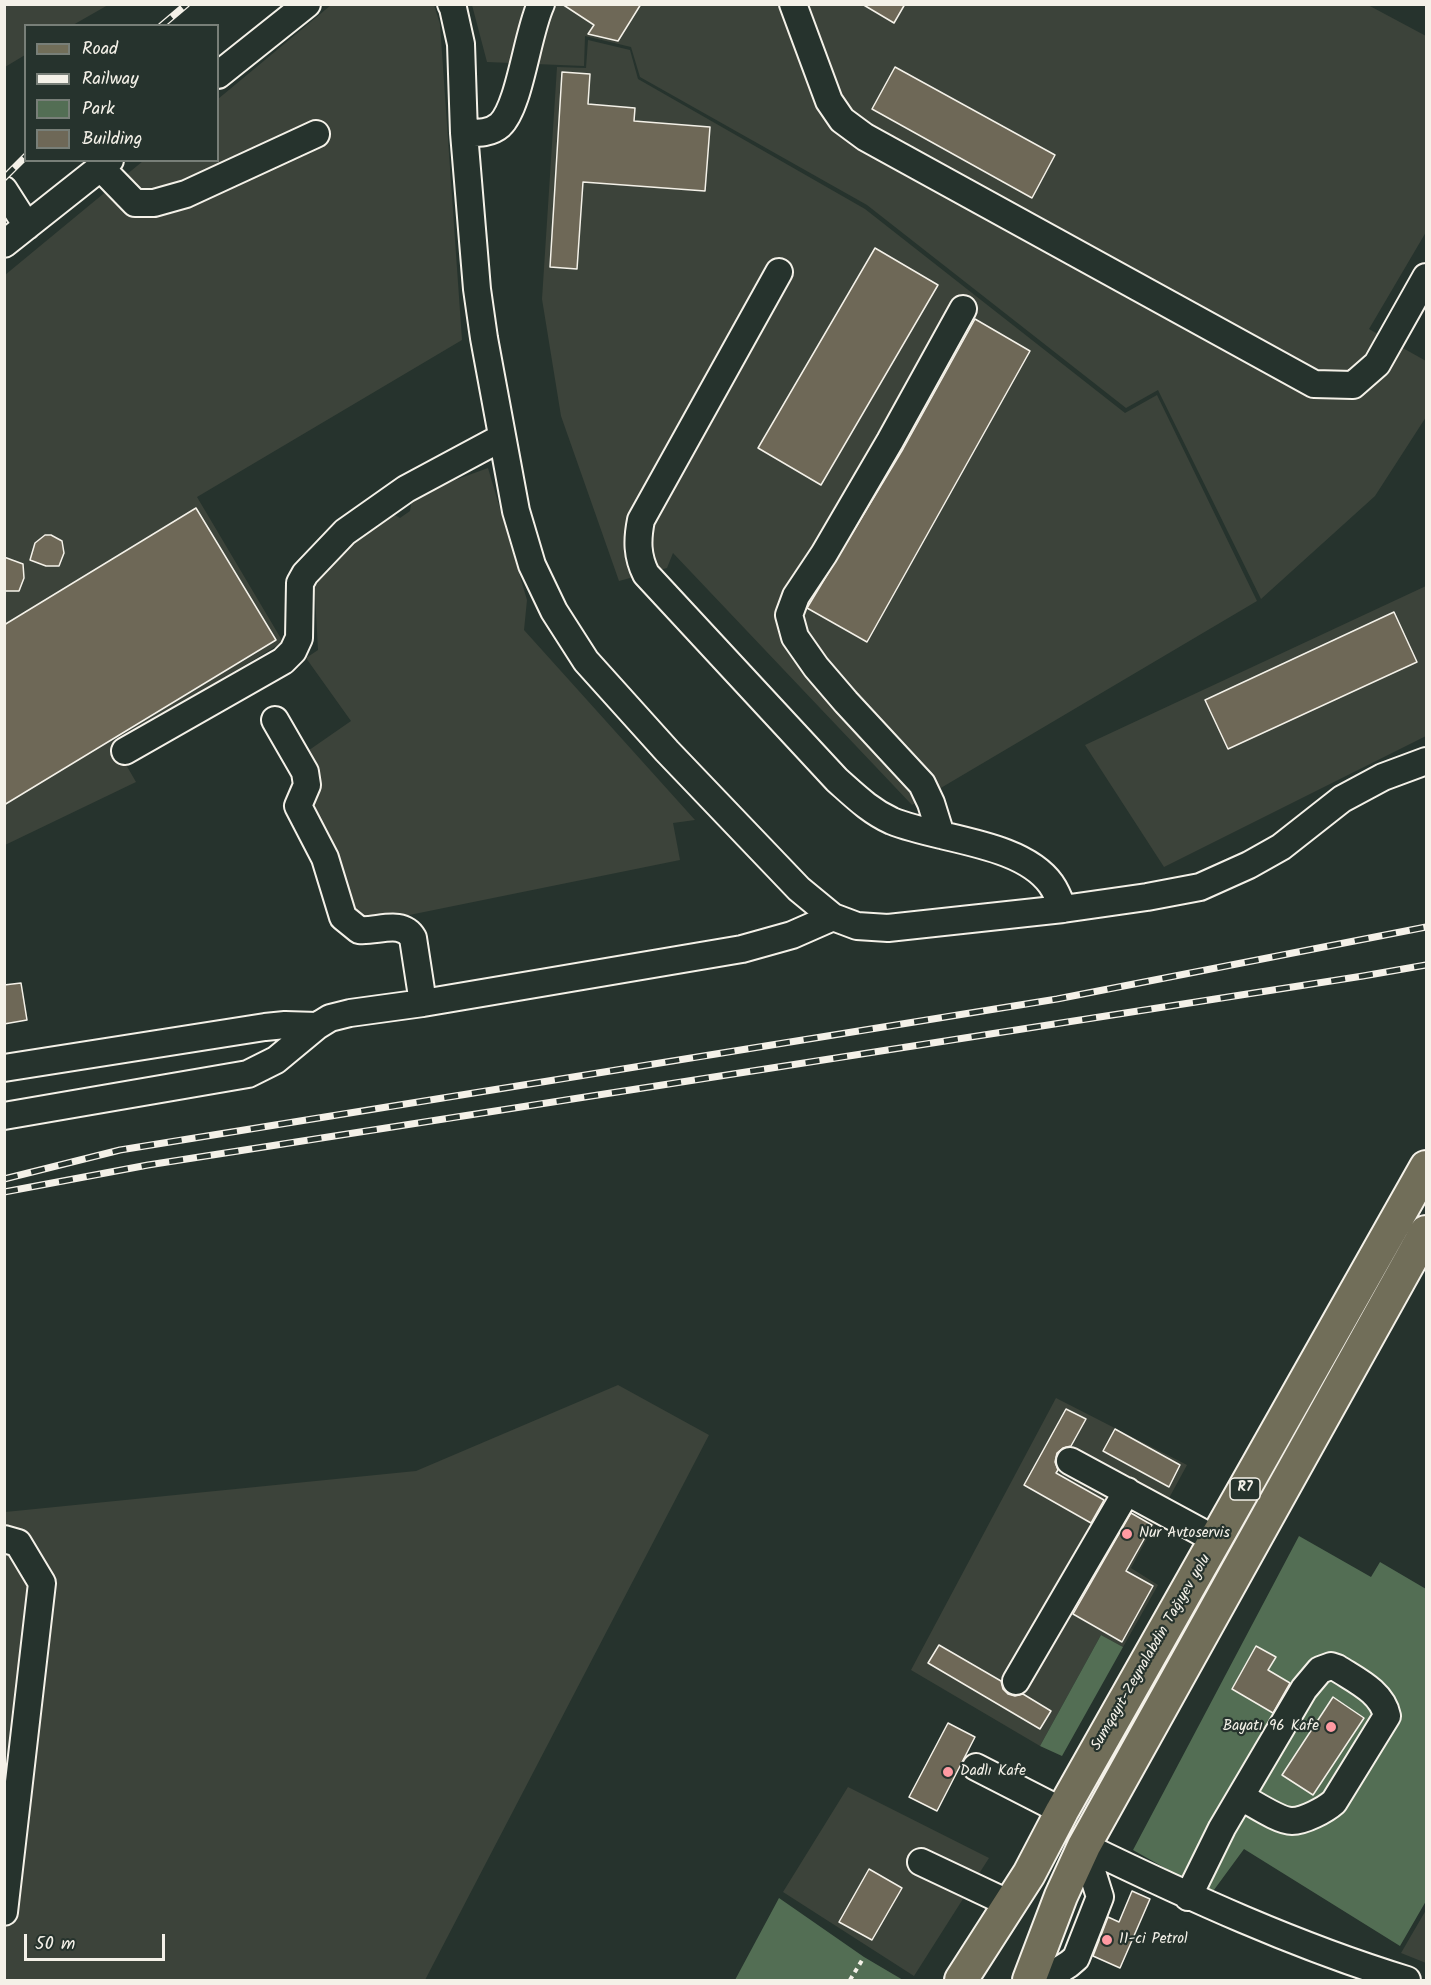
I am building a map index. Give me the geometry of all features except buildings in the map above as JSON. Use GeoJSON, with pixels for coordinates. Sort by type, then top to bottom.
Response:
{"type":"FeatureCollection","features":[{"type":"Feature","properties":{"kind":"main road","name":"Sumqayıt-Zeynalabdin Tağıyev yolu"},"geometry":{"type":"LineString","coordinates":[[961,1980],[1029,1874],[1062,1811],[1426,1167]]}},
{"type":"Feature","properties":{"kind":"main road","name":"R7"},"geometry":{"type":"LineString","coordinates":[[1029,1980],[1061,1896],[1084,1846],[1426,1232]]}},
{"type":"Feature","properties":{"kind":"street"},"geometry":{"type":"LineString","coordinates":[[219,74],[307,4]]}},
{"type":"Feature","properties":{"kind":"street"},"geometry":{"type":"LineString","coordinates":[[451,4],[461,44],[464,134],[479,299],[501,438],[516,511],[532,565],[554,611],[586,661],[667,751],[799,889],[833,917],[857,926],[888,928],[1063,909],[1200,887],[1249,865],[1281,847],[1342,800],[1383,777],[1426,761]]}},
{"type":"Feature","properties":{"kind":"street"},"geometry":{"type":"LineString","coordinates":[[464,134],[485,132],[499,126],[508,114],[541,4]]}},
{"type":"Feature","properties":{"kind":"street"},"geometry":{"type":"LineString","coordinates":[[793,4],[825,90],[842,120],[865,136],[1314,384],[1353,385],[1377,364],[1426,277]]}},
{"type":"Feature","properties":{"kind":"street"},"geometry":{"type":"LineString","coordinates":[[4,244],[105,164],[135,203],[154,203],[186,194],[316,134]]}},
{"type":"Feature","properties":{"kind":"street"},"geometry":{"type":"LineString","coordinates":[[4,190],[27,226]]}},
{"type":"Feature","properties":{"kind":"street"},"geometry":{"type":"LineString","coordinates":[[779,272],[641,520],[638,538],[640,561],[646,574],[837,780],[866,807],[893,821],[1014,855],[1035,869],[1051,884],[1063,909]]}},
{"type":"Feature","properties":{"kind":"street"},"geometry":{"type":"LineString","coordinates":[[941,835],[931,803],[921,783],[816,667],[795,637],[789,615],[796,596],[824,554],[963,309]]}},
{"type":"Feature","properties":{"kind":"street"},"geometry":{"type":"LineString","coordinates":[[125,751],[283,661],[293,651],[299,638],[300,583],[305,574],[345,532],[406,489],[501,438]]}},
{"type":"Feature","properties":{"kind":"street"},"geometry":{"type":"LineString","coordinates":[[275,720],[305,772],[307,785],[298,806],[325,858],[343,917],[359,930],[396,927],[410,932],[413,938],[423,1003]]}},
{"type":"Feature","properties":{"kind":"street"},"geometry":{"type":"LineString","coordinates":[[4,1116],[248,1074],[276,1060],[330,1018],[350,1013],[423,1003],[742,949],[792,935],[833,917]]}},
{"type":"Feature","properties":{"kind":"street"},"geometry":{"type":"LineString","coordinates":[[4,1068],[264,1027],[317,1026]]}},
{"type":"Feature","properties":{"kind":"street"},"geometry":{"type":"LineString","coordinates":[[1070,1461],[1216,1540]]}},
{"type":"Feature","properties":{"kind":"street"},"geometry":{"type":"LineString","coordinates":[[1016,1681],[1126,1491]]}},
{"type":"Feature","properties":{"kind":"street"},"geometry":{"type":"LineString","coordinates":[[4,1539],[18,1543],[42,1583],[13,1765],[4,1912]]}},
{"type":"Feature","properties":{"kind":"street"},"geometry":{"type":"LineString","coordinates":[[1188,1897],[1222,1828],[1304,1689],[1320,1670],[1330,1666],[1337,1668],[1378,1696],[1387,1716],[1334,1802],[1323,1812],[1292,1821],[1278,1817],[1241,1797]]}},
{"type":"Feature","properties":{"kind":"street"},"geometry":{"type":"LineString","coordinates":[[976,1767],[1062,1811]]}},
{"type":"Feature","properties":{"kind":"street"},"geometry":{"type":"LineString","coordinates":[[1084,1846],[1188,1897],[1356,1973],[1407,1980]]}},
{"type":"Feature","properties":{"kind":"street"},"geometry":{"type":"LineString","coordinates":[[1044,1980],[1076,1958],[1100,1898],[1084,1846]]}},
{"type":"Feature","properties":{"kind":"street"},"geometry":{"type":"LineString","coordinates":[[921,1862],[1010,1904]]}},
{"type":"Feature","properties":{"kind":"street"},"geometry":{"type":"LineString","coordinates":[[1423,1980],[1426,1976]]}},
{"type":"Feature","properties":{"kind":"path"},"geometry":{"type":"LineString","coordinates":[[850,1980],[864,1957]]}},
{"type":"Feature","properties":{"kind":"shaded area"},"geometry":{"type":"Polygon","coordinates":[[[5,4],[108,4],[75,24],[24,24],[24,56],[5,67],[5,4]]]}},
{"type":"Feature","properties":{"kind":"shaded area"},"geometry":{"type":"Polygon","coordinates":[[[331,5],[434,5],[440,24],[462,340],[197,497],[283,642],[114,744],[136,782],[5,845],[5,275],[142,162],[219,162],[219,98],[331,5]]]}},
{"type":"Feature","properties":{"kind":"shaded area"},"geometry":{"type":"Polygon","coordinates":[[[472,5],[1368,5],[1426,36],[1426,232],[1369,329],[1426,361],[1426,417],[1375,496],[1261,599],[1158,390],[1126,408],[867,205],[640,77],[631,47],[585,36],[584,66],[487,62],[472,5]]]}},
{"type":"Feature","properties":{"kind":"shaded area"},"geometry":{"type":"Polygon","coordinates":[[[588,40],[630,50],[638,79],[865,209],[1125,413],[1157,395],[1257,601],[912,805],[673,553],[667,568],[619,581],[561,416],[542,299],[557,67],[586,68],[588,40]]]}},
{"type":"Feature","properties":{"kind":"shaded area"},"geometry":{"type":"Polygon","coordinates":[[[488,468],[527,600],[524,630],[695,820],[673,823],[680,860],[365,924],[346,903],[310,808],[302,755],[351,721],[306,658],[318,650],[314,577],[375,523],[393,514],[400,518],[410,511],[411,504],[425,491],[488,468]]]}},
{"type":"Feature","properties":{"kind":"shaded area"},"geometry":{"type":"Polygon","coordinates":[[[1426,586],[1426,736],[1164,867],[1085,745],[1426,586]]]}},
{"type":"Feature","properties":{"kind":"shaded area"},"geometry":{"type":"Polygon","coordinates":[[[618,1385],[709,1435],[425,1980],[5,1980],[5,1512],[416,1471],[618,1385]]]}},
{"type":"Feature","properties":{"kind":"shaded area"},"geometry":{"type":"Polygon","coordinates":[[[1056,1398],[1187,1465],[1131,1568],[1158,1585],[1123,1647],[1101,1635],[1040,1746],[911,1670],[1056,1398]]]}},
{"type":"Feature","properties":{"kind":"shaded area"},"geometry":{"type":"Polygon","coordinates":[[[848,1787],[989,1858],[914,1976],[783,1892],[848,1787]]]}},
{"type":"Feature","properties":{"kind":"shaded area"},"geometry":{"type":"Polygon","coordinates":[[[1426,1910],[1426,1963],[1401,1953],[1426,1910]]]}},
{"type":"Feature","properties":{"kind":"green space"},"geometry":{"type":"Polygon","coordinates":[[[1299,1536],[1371,1577],[1380,1562],[1426,1589],[1426,1901],[1400,1946],[1244,1849],[1211,1894],[1133,1850],[1299,1536]]]}},
{"type":"Feature","properties":{"kind":"green space"},"geometry":{"type":"Polygon","coordinates":[[[1101,1635],[1123,1647],[1062,1756],[1040,1746],[1101,1635]]]}},
{"type":"Feature","properties":{"kind":"green space"},"geometry":{"type":"Polygon","coordinates":[[[779,1898],[864,1957],[903,1980],[735,1980],[779,1898]]]}},
{"type":"Feature","properties":{"kind":"railway"},"geometry":{"type":"LineString","coordinates":[[163,24],[187,4]]}},
{"type":"Feature","properties":{"kind":"railway"},"geometry":{"type":"LineString","coordinates":[[4,178],[24,158]]}},
{"type":"Feature","properties":{"kind":"railway"},"geometry":{"type":"LineString","coordinates":[[4,1179],[120,1150],[1057,999],[1426,927]]}},
{"type":"Feature","properties":{"kind":"railway"},"geometry":{"type":"LineString","coordinates":[[4,1192],[148,1165],[1426,965]]}},
{"type":"Feature","properties":{"kind":"place","name":"Nur Avtoservis"},"geometry":{"type":"Point","coordinates":[1127,1534]}},
{"type":"Feature","properties":{"kind":"place","name":"Bayatı 96 Kafe"},"geometry":{"type":"Point","coordinates":[1331,1727]}},
{"type":"Feature","properties":{"kind":"place","name":"Dadlı Kafe"},"geometry":{"type":"Point","coordinates":[948,1772]}},
{"type":"Feature","properties":{"kind":"place","name":"11-ci Petrol"},"geometry":{"type":"Point","coordinates":[1107,1940]}}]}
